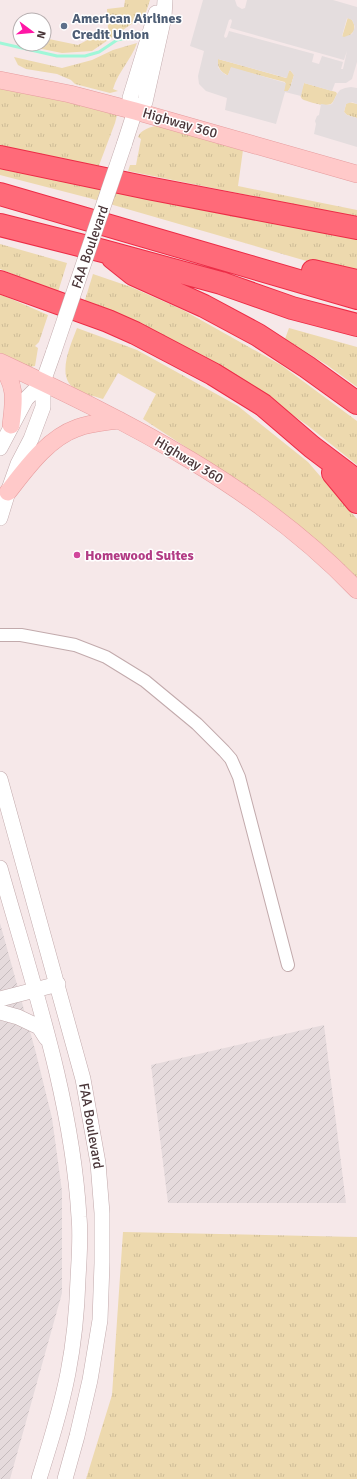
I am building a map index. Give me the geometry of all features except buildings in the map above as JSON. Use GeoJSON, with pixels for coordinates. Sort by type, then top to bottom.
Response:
{"type":"FeatureCollection","features":[{"type":"Feature","properties":{"kind":"highway"},"geometry":{"type":"LineString","coordinates":[[0,157],[148,188],[357,228]]}},
{"type":"Feature","properties":{"kind":"highway"},"geometry":{"type":"LineString","coordinates":[[0,194],[357,298]]}},
{"type":"Feature","properties":{"kind":"highway"},"geometry":{"type":"LineString","coordinates":[[0,225],[221,283],[292,308],[357,325]]}},
{"type":"Feature","properties":{"kind":"highway"},"geometry":{"type":"LineString","coordinates":[[103,251],[132,274],[204,306],[258,335],[307,367],[357,403]]}},
{"type":"Feature","properties":{"kind":"highway"},"geometry":{"type":"LineString","coordinates":[[242,264],[272,261],[357,281]]}},
{"type":"Feature","properties":{"kind":"highway"},"geometry":{"type":"LineString","coordinates":[[0,282],[108,321],[163,347],[213,374],[263,405],[312,447],[357,481]]}},
{"type":"Feature","properties":{"kind":"highway"},"geometry":{"type":"LineString","coordinates":[[312,447],[357,502]]}},
{"type":"Feature","properties":{"kind":"main road","name":"Highway 360"},"geometry":{"type":"LineString","coordinates":[[0,80],[70,94],[136,111],[357,174]]}},
{"type":"Feature","properties":{"kind":"main road","name":"Highway 360"},"geometry":{"type":"LineString","coordinates":[[0,363],[43,382],[119,420],[215,475],[280,520],[317,552],[357,590]]}},
{"type":"Feature","properties":{"kind":"main road"},"geometry":{"type":"LineString","coordinates":[[0,363],[10,380],[14,399],[11,425]]}},
{"type":"Feature","properties":{"kind":"main road"},"geometry":{"type":"LineString","coordinates":[[8,492],[33,460],[60,436],[76,428],[119,420]]}},
{"type":"Feature","properties":{"kind":"street"},"geometry":{"type":"LineString","coordinates":[[136,111],[130,98],[131,93],[156,12],[164,0]]}},
{"type":"Feature","properties":{"kind":"street","name":"FAA Boulevard"},"geometry":{"type":"LineString","coordinates":[[0,518],[18,464],[31,439],[43,407],[43,382],[136,111]]}},
{"type":"Feature","properties":{"kind":"street","name":"FAA Boulevard"},"geometry":{"type":"LineString","coordinates":[[0,448],[26,399],[43,382]]}},
{"type":"Feature","properties":{"kind":"street"},"geometry":{"type":"LineString","coordinates":[[0,635],[21,635],[75,645],[106,657],[145,681],[197,724],[231,759],[240,777],[288,965]]}},
{"type":"Feature","properties":{"kind":"street","name":"FAA Boulevard"},"geometry":{"type":"LineString","coordinates":[[0,779],[83,1078],[98,1163],[102,1213],[100,1320],[90,1380],[77,1436],[64,1479]]}},
{"type":"Feature","properties":{"kind":"street","name":"FAA Boulevard"},"geometry":{"type":"LineString","coordinates":[[0,868],[4,895],[35,990],[60,1085],[73,1149],[79,1218],[79,1264],[76,1316],[68,1372],[54,1430],[39,1479]]}},
{"type":"Feature","properties":{"kind":"street"},"geometry":{"type":"LineString","coordinates":[[4,895],[31,889]]}},
{"type":"Feature","properties":{"kind":"street"},"geometry":{"type":"LineString","coordinates":[[0,999],[58,984]]}},
{"type":"Feature","properties":{"kind":"street"},"geometry":{"type":"LineString","coordinates":[[0,1012],[18,1017],[39,1027],[48,1041]]}},
{"type":"Feature","properties":{"kind":"street"},"geometry":{"type":"LineString","coordinates":[[79,1264],[102,1263]]}},
{"type":"Feature","properties":{"kind":"shaded area"},"geometry":{"type":"Polygon","coordinates":[[[203,0],[235,0],[237,6],[242,9],[245,8],[247,0],[333,0],[357,7],[357,62],[352,79],[346,83],[335,83],[332,91],[304,83],[301,96],[285,92],[276,124],[225,110],[227,98],[206,91],[199,84],[198,76],[204,51],[190,46],[203,0]],[[347,18],[342,36],[344,37],[352,34],[355,27],[352,20],[347,18]],[[231,19],[229,20],[224,36],[225,38],[227,37],[229,31],[314,54],[312,62],[319,64],[322,56],[343,62],[341,69],[343,69],[347,51],[344,60],[230,28],[232,21],[231,19]],[[218,59],[218,67],[226,75],[228,75],[231,67],[286,83],[284,91],[288,91],[290,88],[294,75],[290,70],[287,78],[218,59]]]}},
{"type":"Feature","properties":{"kind":"shaded area"},"geometry":{"type":"Polygon","coordinates":[[[351,87],[357,88],[357,104],[352,102],[346,104],[344,112],[347,115],[357,118],[357,147],[314,134],[316,124],[315,121],[319,115],[321,104],[332,104],[340,90],[351,87]]]}},
{"type":"Feature","properties":{"kind":"shaded area"},"geometry":{"type":"Polygon","coordinates":[[[0,923],[36,1053],[52,1118],[62,1191],[62,1293],[10,1479],[0,1479],[0,923]]]}},
{"type":"Feature","properties":{"kind":"shaded area"},"geometry":{"type":"Polygon","coordinates":[[[324,1025],[346,1203],[168,1203],[151,1065],[324,1025]]]}},
{"type":"Feature","properties":{"kind":"green space"},"geometry":{"type":"Polygon","coordinates":[[[125,0],[150,0],[143,21],[136,21],[92,51],[62,53],[52,51],[52,40],[78,45],[108,29],[107,9],[124,7],[125,0]]]}},
{"type":"Feature","properties":{"kind":"green space"},"geometry":{"type":"Polygon","coordinates":[[[348,17],[354,23],[354,31],[348,37],[342,37],[348,17]]]}},
{"type":"Feature","properties":{"kind":"green space"},"geometry":{"type":"Polygon","coordinates":[[[137,43],[115,83],[113,89],[118,91],[110,93],[75,84],[71,80],[57,74],[26,69],[18,65],[14,57],[62,68],[92,60],[113,50],[137,43]]]}},
{"type":"Feature","properties":{"kind":"green space"},"geometry":{"type":"Polygon","coordinates":[[[218,59],[286,78],[290,70],[294,75],[290,88],[288,91],[284,91],[285,82],[231,68],[227,75],[222,72],[218,64],[218,59]]]}},
{"type":"Feature","properties":{"kind":"green space"},"geometry":{"type":"Polygon","coordinates":[[[304,83],[336,92],[337,94],[333,102],[330,104],[322,105],[309,102],[302,99],[300,95],[304,83]]]}},
{"type":"Feature","properties":{"kind":"green space"},"geometry":{"type":"Polygon","coordinates":[[[0,88],[54,97],[117,115],[98,168],[0,149],[0,88]]]}},
{"type":"Feature","properties":{"kind":"green space"},"geometry":{"type":"Polygon","coordinates":[[[349,102],[357,104],[357,118],[347,115],[344,112],[346,104],[349,102]]]}},
{"type":"Feature","properties":{"kind":"green space"},"geometry":{"type":"Polygon","coordinates":[[[155,126],[162,126],[243,150],[238,186],[357,210],[357,217],[128,171],[130,165],[136,165],[141,139],[138,137],[139,135],[145,130],[155,126]]]}},
{"type":"Feature","properties":{"kind":"green space"},"geometry":{"type":"Polygon","coordinates":[[[0,161],[357,236],[357,271],[310,262],[89,198],[0,175],[0,161]]]}},
{"type":"Feature","properties":{"kind":"green space"},"geometry":{"type":"Polygon","coordinates":[[[0,244],[67,263],[58,292],[0,269],[0,244]]]}},
{"type":"Feature","properties":{"kind":"green space"},"geometry":{"type":"Polygon","coordinates":[[[93,274],[131,287],[183,310],[281,365],[357,421],[357,465],[307,425],[246,383],[84,303],[93,274]]]}},
{"type":"Feature","properties":{"kind":"green space"},"geometry":{"type":"Polygon","coordinates":[[[0,294],[48,315],[39,342],[35,346],[38,348],[35,366],[29,367],[0,353],[0,294]]]}},
{"type":"Feature","properties":{"kind":"green space"},"geometry":{"type":"Polygon","coordinates":[[[77,328],[137,350],[238,406],[308,462],[357,519],[357,579],[318,542],[268,501],[143,419],[156,394],[118,373],[103,399],[74,388],[69,383],[65,368],[66,360],[77,328]]]}},
{"type":"Feature","properties":{"kind":"green space"},"geometry":{"type":"Polygon","coordinates":[[[289,328],[357,347],[357,387],[327,365],[285,339],[289,328]]]}},
{"type":"Feature","properties":{"kind":"green space"},"geometry":{"type":"Polygon","coordinates":[[[123,1232],[357,1237],[357,1479],[86,1479],[112,1395],[123,1232]]]}},
{"type":"Feature","properties":{"kind":"waterway"},"geometry":{"type":"LineString","coordinates":[[0,43],[57,56],[85,56],[99,52],[117,40],[137,36]]}},
{"type":"Feature","properties":{"kind":"place","name":"American Airlines Credit Union"},"geometry":{"type":"Point","coordinates":[64,26]}},
{"type":"Feature","properties":{"kind":"place","name":"Homewood Suites"},"geometry":{"type":"Point","coordinates":[77,555]}}]}
